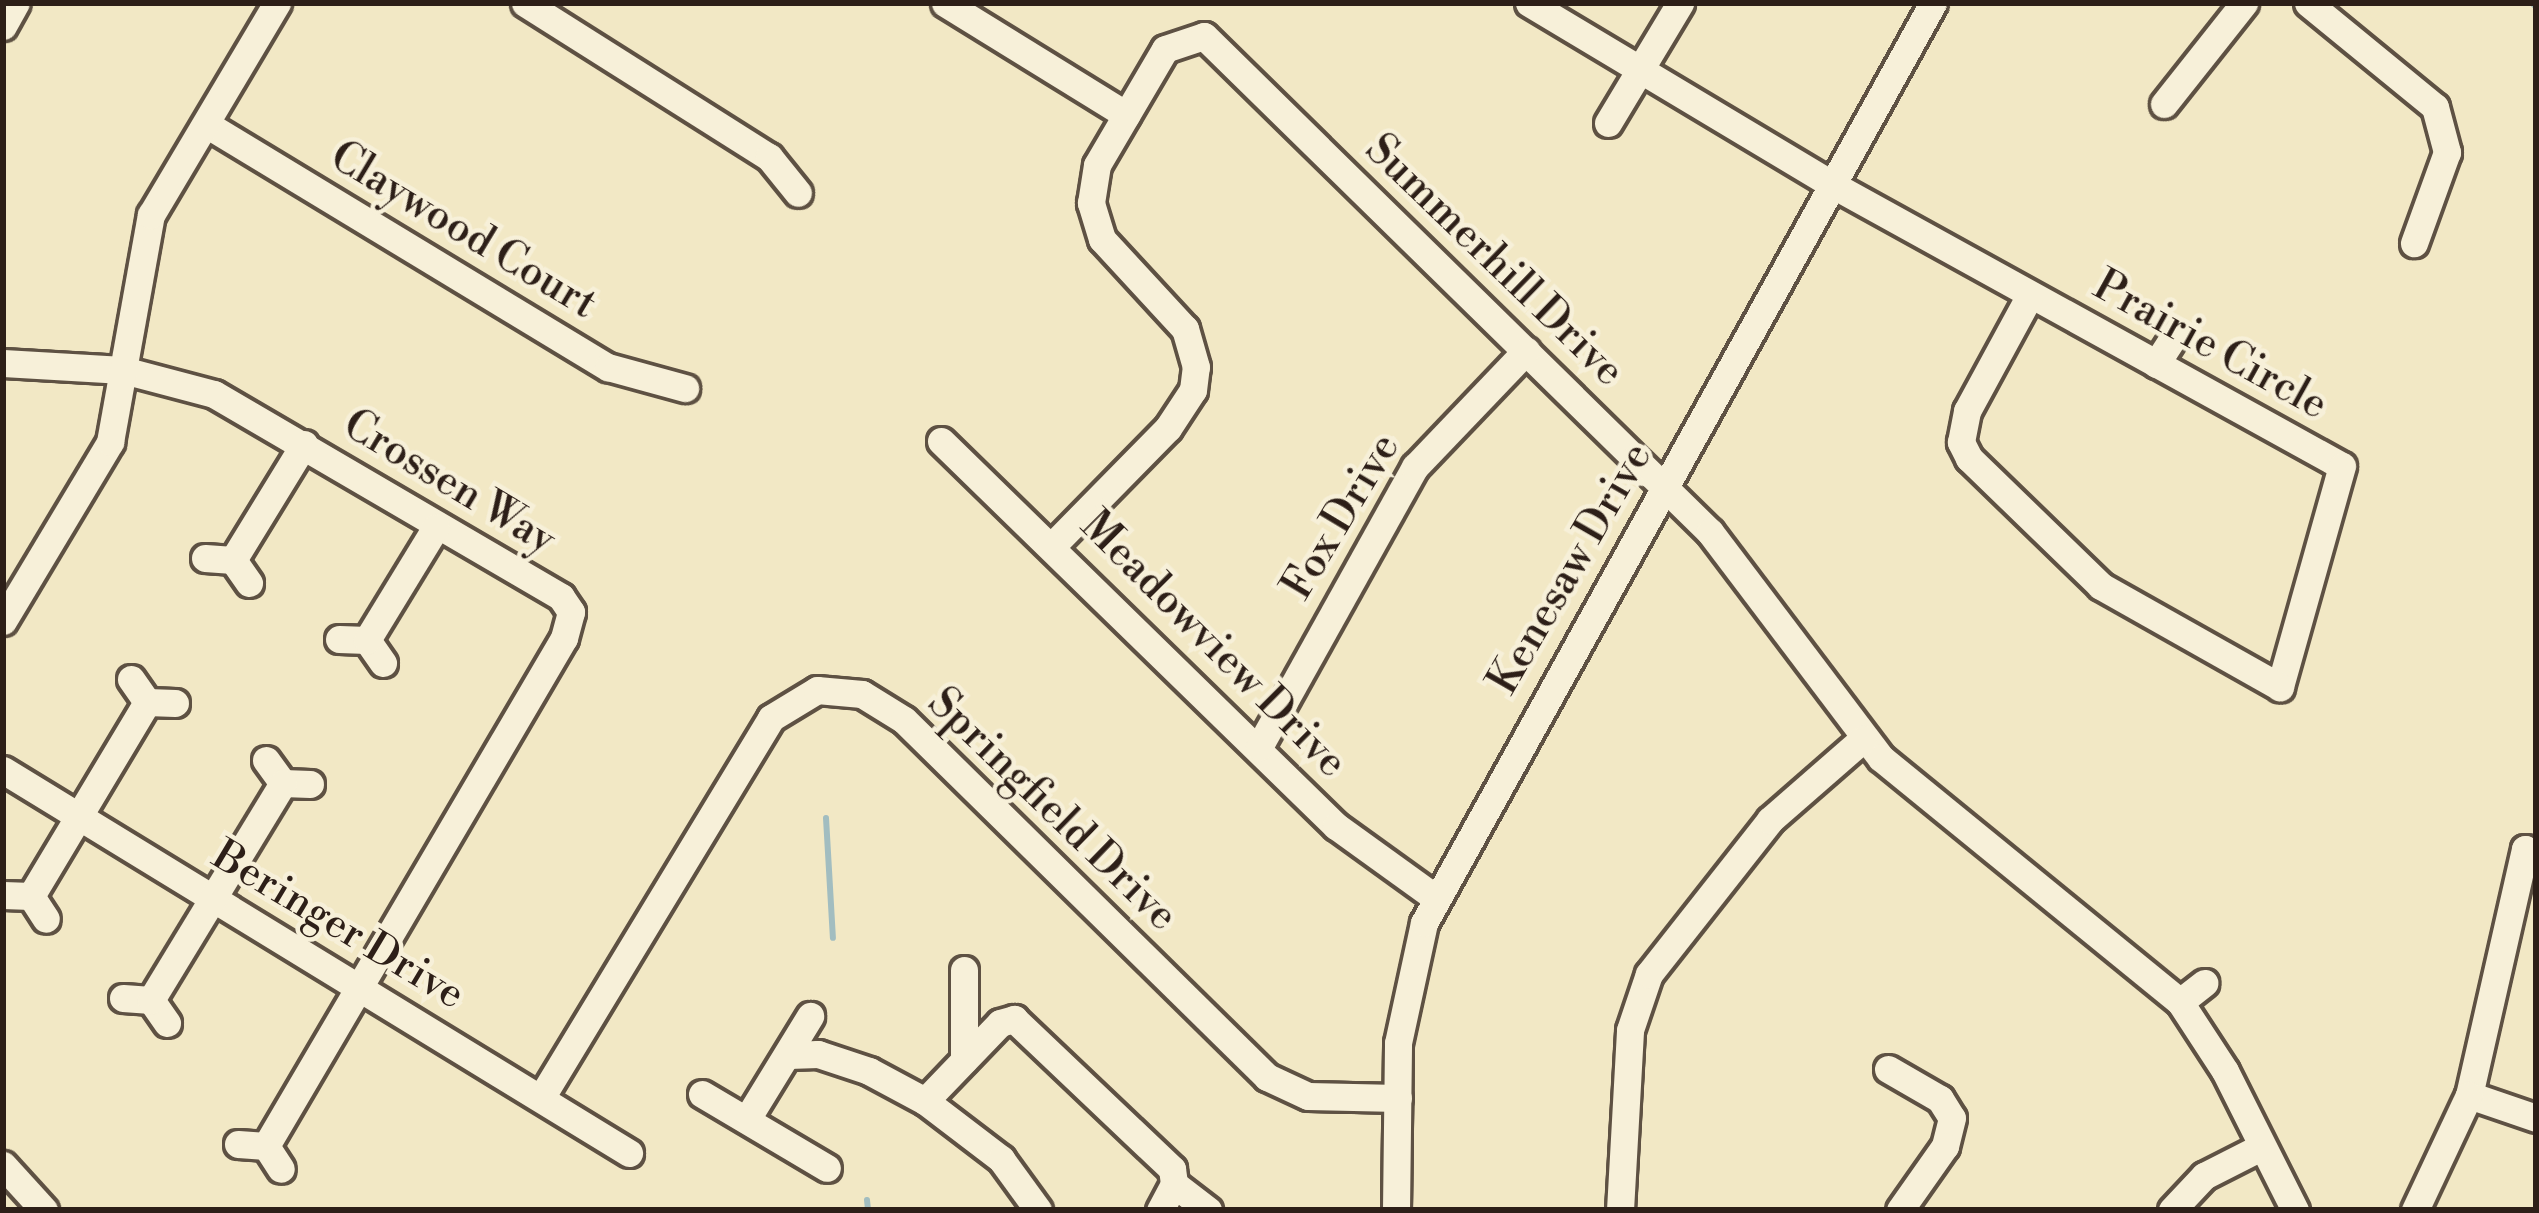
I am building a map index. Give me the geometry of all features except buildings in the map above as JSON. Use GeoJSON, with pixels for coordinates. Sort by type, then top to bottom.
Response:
{"type":"FeatureCollection","features":[{"type":"Feature","properties":{"kind":"street"},"geometry":{"type":"LineString","coordinates":[[3,26],[16,3]]}},
{"type":"Feature","properties":{"kind":"street"},"geometry":{"type":"LineString","coordinates":[[3,621],[110,442],[151,215],[277,3]]}},
{"type":"Feature","properties":{"kind":"street"},"geometry":{"type":"LineString","coordinates":[[525,3],[769,157],[798,193]]}},
{"type":"Feature","properties":{"kind":"street"},"geometry":{"type":"LineString","coordinates":[[944,3],[1126,115]]}},
{"type":"Feature","properties":{"kind":"street","name":"Prairie Circle"},"geometry":{"type":"LineString","coordinates":[[1528,3],[1832,185],[2342,466],[2279,687],[2101,586],[1969,458],[1961,442],[1967,411],[2030,296]]}},
{"type":"Feature","properties":{"kind":"street"},"geometry":{"type":"LineString","coordinates":[[1608,123],[1680,3]]}},
{"type":"Feature","properties":{"kind":"street","name":"Kenesaw Drive"},"geometry":{"type":"LineString","coordinates":[[1396,1210],[1404,998],[1436,898],[1933,3]]}},
{"type":"Feature","properties":{"kind":"street"},"geometry":{"type":"LineString","coordinates":[[2164,104],[2244,3]]}},
{"type":"Feature","properties":{"kind":"street"},"geometry":{"type":"LineString","coordinates":[[2308,3],[2435,107],[2447,152],[2414,243]]}},
{"type":"Feature","properties":{"kind":"street","name":"Summerhill Drive"},"geometry":{"type":"LineString","coordinates":[[1052,545],[1179,415],[1196,379],[1185,329],[1121,264],[1092,216],[1097,165],[1173,42],[1210,39],[1732,555],[1863,739],[2180,1002],[2295,1210]]}},
{"type":"Feature","properties":{"kind":"street","name":"Claywood Court"},"geometry":{"type":"LineString","coordinates":[[206,124],[608,367],[685,388]]}},
{"type":"Feature","properties":{"kind":"street"},"geometry":{"type":"LineString","coordinates":[[2156,364],[2175,335]]}},
{"type":"Feature","properties":{"kind":"street","name":"Fox Drive"},"geometry":{"type":"LineString","coordinates":[[1258,747],[1415,467],[1526,351]]}},
{"type":"Feature","properties":{"kind":"street","name":"Crossen Way"},"geometry":{"type":"LineString","coordinates":[[3,363],[123,370],[214,394],[561,597],[571,612],[569,628],[262,1153]]}},
{"type":"Feature","properties":{"kind":"street","name":"Meadowview Drive"},"geometry":{"type":"LineString","coordinates":[[941,441],[1370,857],[1436,898]]}},
{"type":"Feature","properties":{"kind":"street"},"geometry":{"type":"LineString","coordinates":[[229,567],[304,444]]}},
{"type":"Feature","properties":{"kind":"street"},"geometry":{"type":"LineString","coordinates":[[363,647],[436,527]]}},
{"type":"Feature","properties":{"kind":"street","name":"Springfield Drive"},"geometry":{"type":"LineString","coordinates":[[541,1098],[771,718],[817,689],[862,694],[904,720],[1267,1078],[1308,1096],[1398,1098]]}},
{"type":"Feature","properties":{"kind":"street"},"geometry":{"type":"LineString","coordinates":[[27,903],[151,694]]}},
{"type":"Feature","properties":{"kind":"street"},"geometry":{"type":"LineString","coordinates":[[1620,1210],[1630,1030],[1648,974],[1770,820],[1863,739]]}},
{"type":"Feature","properties":{"kind":"street","name":"Beringer Drive"},"geometry":{"type":"LineString","coordinates":[[3,770],[629,1153]]}},
{"type":"Feature","properties":{"kind":"street"},"geometry":{"type":"LineString","coordinates":[[147,1007],[286,776]]}},
{"type":"Feature","properties":{"kind":"street"},"geometry":{"type":"LineString","coordinates":[[2415,1210],[2469,1095],[2525,849],[2536,856]]}},
{"type":"Feature","properties":{"kind":"street"},"geometry":{"type":"LineString","coordinates":[[964,970],[964,1060]]}},
{"type":"Feature","properties":{"kind":"street"},"geometry":{"type":"LineString","coordinates":[[2180,1002],[2204,983]]}},
{"type":"Feature","properties":{"kind":"street"},"geometry":{"type":"LineString","coordinates":[[747,1119],[810,1016]]}},
{"type":"Feature","properties":{"kind":"street"},"geometry":{"type":"LineString","coordinates":[[925,1101],[1000,1023],[1024,1025],[1172,1169],[1174,1184],[1160,1210]]}},
{"type":"Feature","properties":{"kind":"street"},"geometry":{"type":"LineString","coordinates":[[788,1055],[852,1065],[925,1101],[1001,1159],[1038,1210]]}},
{"type":"Feature","properties":{"kind":"street"},"geometry":{"type":"LineString","coordinates":[[1888,1069],[1940,1099],[1952,1118],[1945,1146],[1900,1210]]}},
{"type":"Feature","properties":{"kind":"street"},"geometry":{"type":"LineString","coordinates":[[703,1094],[826,1168]]}},
{"type":"Feature","properties":{"kind":"street"},"geometry":{"type":"LineString","coordinates":[[2469,1095],[2536,1118]]}},
{"type":"Feature","properties":{"kind":"street"},"geometry":{"type":"LineString","coordinates":[[2172,1210],[2204,1176],[2260,1147]]}},
{"type":"Feature","properties":{"kind":"street"},"geometry":{"type":"LineString","coordinates":[[3,1165],[44,1210]]}},
{"type":"Feature","properties":{"kind":"street"},"geometry":{"type":"LineString","coordinates":[[1174,1184],[1208,1210]]}},
{"type":"Feature","properties":{"kind":"waterway"},"geometry":{"type":"LineString","coordinates":[[2532,3],[2536,7]]}},
{"type":"Feature","properties":{"kind":"waterway"},"geometry":{"type":"LineString","coordinates":[[826,818],[833,938]]}},
{"type":"Feature","properties":{"kind":"waterway"},"geometry":{"type":"LineString","coordinates":[[867,1200],[868,1210]]}}]}
